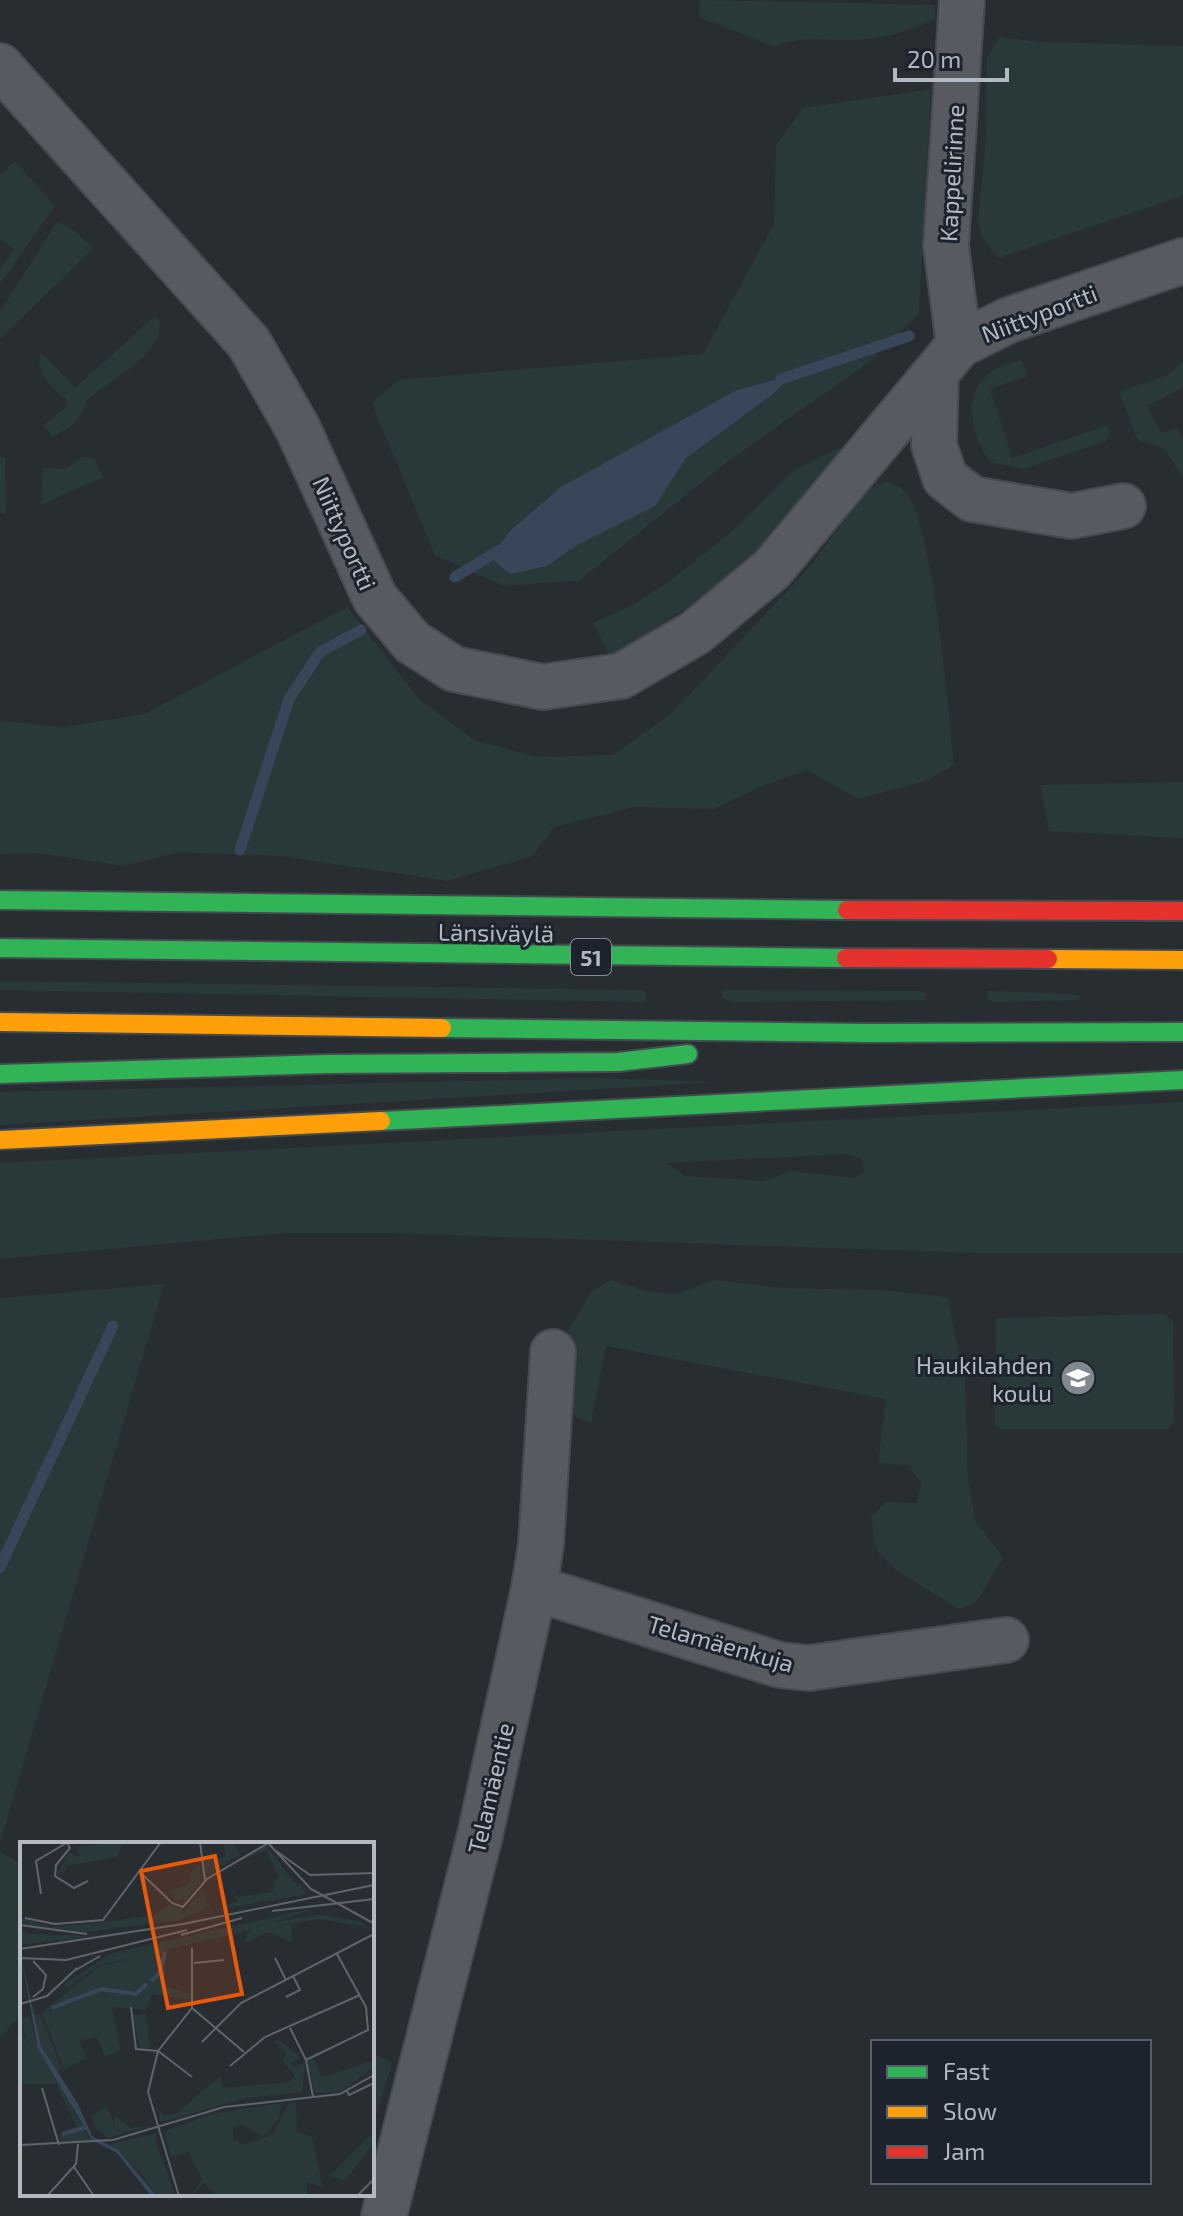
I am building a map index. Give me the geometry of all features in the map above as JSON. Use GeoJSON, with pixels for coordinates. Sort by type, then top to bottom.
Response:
{"type":"FeatureCollection","features":[{"type":"Feature","properties":{"kind":"highway"},"geometry":{"type":"LineString","coordinates":[[0,900],[690,910],[1183,911]]}},
{"type":"Feature","properties":{"kind":"highway","name":"Länsiväylä"},"geometry":{"type":"LineString","coordinates":[[0,948],[500,956],[1183,960]]}},
{"type":"Feature","properties":{"kind":"highway"},"geometry":{"type":"LineString","coordinates":[[0,1022],[866,1033],[1183,1032]]}},
{"type":"Feature","properties":{"kind":"highway"},"geometry":{"type":"LineString","coordinates":[[0,1074],[326,1064],[618,1062],[866,1033]]}},
{"type":"Feature","properties":{"kind":"highway"},"geometry":{"type":"LineString","coordinates":[[0,1140],[1183,1080]]}},
{"type":"Feature","properties":{"kind":"street","name":"Kappelirinne"},"geometry":{"type":"LineString","coordinates":[[962,0],[946,246],[947,360],[934,445],[945,478],[972,499],[1072,516],[1123,506]]}},
{"type":"Feature","properties":{"kind":"street","name":"Niittyportti"},"geometry":{"type":"LineString","coordinates":[[0,66],[249,343],[298,429],[375,598],[412,642],[454,669],[543,687],[621,676],[695,633],[772,569],[947,360],[1009,320],[1183,261]]}},
{"type":"Feature","properties":{"kind":"street","name":"Telamäentie"},"geometry":{"type":"LineString","coordinates":[[384,2216],[480,1835],[534,1588],[541,1545],[553,1352]]}},
{"type":"Feature","properties":{"kind":"street","name":"Telamäenkuja"},"geometry":{"type":"LineString","coordinates":[[534,1588],[780,1665],[809,1668],[1006,1640]]}},
{"type":"Feature","properties":{"kind":"shaded area"},"geometry":{"type":"Polygon","coordinates":[[[700,0],[935,5],[935,19],[877,38],[805,40],[775,47],[699,17],[700,0]]]}},
{"type":"Feature","properties":{"kind":"shaded area"},"geometry":{"type":"Polygon","coordinates":[[[999,37],[1040,42],[1183,46],[1183,196],[998,258],[981,236],[978,220],[986,137],[987,58],[999,37]]]}},
{"type":"Feature","properties":{"kind":"shaded area"},"geometry":{"type":"Polygon","coordinates":[[[931,89],[919,313],[869,362],[726,463],[580,580],[504,586],[435,555],[372,404],[398,380],[703,354],[774,224],[776,145],[803,108],[931,89]]]}},
{"type":"Feature","properties":{"kind":"shaded area"},"geometry":{"type":"Polygon","coordinates":[[[15,161],[55,206],[0,284],[0,269],[14,249],[0,239],[0,175],[15,161]]]}},
{"type":"Feature","properties":{"kind":"shaded area"},"geometry":{"type":"Polygon","coordinates":[[[57,222],[68,226],[94,248],[0,339],[0,312],[57,222]]]}},
{"type":"Feature","properties":{"kind":"shaded area"},"geometry":{"type":"Polygon","coordinates":[[[155,316],[160,321],[158,334],[144,356],[87,400],[75,422],[53,437],[43,426],[65,408],[68,401],[43,374],[41,352],[75,388],[155,316]]]}},
{"type":"Feature","properties":{"kind":"shaded area"},"geometry":{"type":"Polygon","coordinates":[[[1022,361],[1028,376],[990,389],[1012,458],[1105,426],[1110,428],[1106,441],[1024,469],[990,462],[975,430],[973,399],[988,374],[1003,365],[1022,361]]]}},
{"type":"Feature","properties":{"kind":"shaded area"},"geometry":{"type":"Polygon","coordinates":[[[1183,362],[1183,388],[1147,406],[1161,433],[1177,428],[1183,440],[1183,477],[1164,449],[1137,439],[1119,392],[1166,376],[1183,362]]]}},
{"type":"Feature","properties":{"kind":"shaded area"},"geometry":{"type":"Polygon","coordinates":[[[838,448],[846,454],[752,558],[704,597],[610,657],[593,623],[634,604],[668,582],[729,534],[792,472],[838,448]]]}},
{"type":"Feature","properties":{"kind":"shaded area"},"geometry":{"type":"Polygon","coordinates":[[[0,457],[5,458],[6,514],[0,513],[0,457]]]}},
{"type":"Feature","properties":{"kind":"shaded area"},"geometry":{"type":"Polygon","coordinates":[[[82,457],[94,458],[103,477],[41,505],[43,467],[65,469],[82,457]]]}},
{"type":"Feature","properties":{"kind":"shaded area"},"geometry":{"type":"Polygon","coordinates":[[[887,481],[904,490],[914,508],[931,577],[944,664],[954,765],[926,781],[858,799],[807,770],[760,787],[714,809],[635,807],[554,827],[532,856],[448,881],[281,856],[180,852],[124,866],[38,853],[0,854],[0,721],[64,727],[145,714],[347,607],[420,700],[476,741],[538,757],[613,755],[673,712],[807,570],[867,490],[887,481]]]}},
{"type":"Feature","properties":{"kind":"shaded area"},"geometry":{"type":"Polygon","coordinates":[[[1183,782],[1183,838],[1049,831],[1041,785],[1183,782]]]}},
{"type":"Feature","properties":{"kind":"shaded area"},"geometry":{"type":"Polygon","coordinates":[[[0,981],[643,990],[646,1002],[0,990],[0,981]]]}},
{"type":"Feature","properties":{"kind":"shaded area"},"geometry":{"type":"Polygon","coordinates":[[[722,990],[919,991],[926,994],[926,1000],[732,1002],[722,997],[722,990]]]}},
{"type":"Feature","properties":{"kind":"shaded area"},"geometry":{"type":"Polygon","coordinates":[[[987,991],[1080,996],[1079,1000],[995,1002],[989,1000],[987,991]]]}},
{"type":"Feature","properties":{"kind":"shaded area"},"geometry":{"type":"Polygon","coordinates":[[[598,1078],[719,1082],[0,1125],[0,1092],[598,1078]]]}},
{"type":"Feature","properties":{"kind":"shaded area"},"geometry":{"type":"Polygon","coordinates":[[[1183,1102],[1183,1253],[977,1253],[390,1233],[285,1233],[0,1259],[0,1163],[1183,1102]],[[846,1154],[666,1163],[685,1176],[764,1181],[791,1171],[855,1178],[864,1171],[861,1158],[846,1154]]]}},
{"type":"Feature","properties":{"kind":"shaded area"},"geometry":{"type":"Polygon","coordinates":[[[611,1280],[649,1292],[678,1294],[713,1280],[783,1288],[881,1290],[947,1297],[965,1378],[968,1480],[975,1520],[1003,1558],[977,1601],[959,1609],[897,1571],[877,1551],[871,1518],[885,1502],[917,1503],[921,1482],[907,1465],[878,1463],[886,1399],[606,1346],[591,1423],[576,1417],[564,1399],[567,1333],[591,1292],[611,1280]]]}},
{"type":"Feature","properties":{"kind":"shaded area"},"geometry":{"type":"Polygon","coordinates":[[[164,1284],[0,1843],[0,1298],[164,1284]]]}},
{"type":"Feature","properties":{"kind":"shaded area"},"geometry":{"type":"Polygon","coordinates":[[[1165,1314],[1173,1322],[1174,1420],[1168,1429],[1001,1429],[995,1426],[996,1318],[1165,1314]]]}},
{"type":"Feature","properties":{"kind":"shaded area"},"geometry":{"type":"Polygon","coordinates":[[[0,1852],[20,1863],[20,2015],[0,2038],[0,1852]]]}},
{"type":"Feature","properties":{"kind":"shaded area"},"geometry":{"type":"Polygon","coordinates":[[[374,2054],[392,2063],[374,2122],[374,2054]]]}},
{"type":"Feature","properties":{"kind":"water"},"geometry":{"type":"Polygon","coordinates":[[[792,375],[773,394],[686,458],[655,506],[577,545],[547,566],[510,574],[490,557],[512,529],[561,487],[735,391],[792,375]]]}},
{"type":"Feature","properties":{"kind":"waterway"},"geometry":{"type":"LineString","coordinates":[[781,379],[909,336]]}},
{"type":"Feature","properties":{"kind":"waterway"},"geometry":{"type":"LineString","coordinates":[[455,577],[500,550]]}},
{"type":"Feature","properties":{"kind":"waterway"},"geometry":{"type":"LineString","coordinates":[[240,850],[289,699],[320,652],[361,630]]}},
{"type":"Feature","properties":{"kind":"waterway"},"geometry":{"type":"LineString","coordinates":[[0,1567],[113,1326]]}},
{"type":"Feature","properties":{"kind":"traffic: fast"},"geometry":{"type":"LineString","coordinates":[[0,900],[847,910]]}},
{"type":"Feature","properties":{"kind":"traffic: fast"},"geometry":{"type":"LineString","coordinates":[[0,948],[846,958]]}},
{"type":"Feature","properties":{"kind":"traffic: fast"},"geometry":{"type":"LineString","coordinates":[[442,1028],[866,1033],[1183,1032]]}},
{"type":"Feature","properties":{"kind":"traffic: fast"},"geometry":{"type":"LineString","coordinates":[[0,1074],[326,1064],[618,1062],[688,1054]]}},
{"type":"Feature","properties":{"kind":"traffic: fast"},"geometry":{"type":"LineString","coordinates":[[381,1121],[1183,1080]]}},
{"type":"Feature","properties":{"kind":"traffic: slow"},"geometry":{"type":"LineString","coordinates":[[1048,959],[1183,960]]}},
{"type":"Feature","properties":{"kind":"traffic: slow"},"geometry":{"type":"LineString","coordinates":[[0,1022],[442,1028]]}},
{"type":"Feature","properties":{"kind":"traffic: slow"},"geometry":{"type":"LineString","coordinates":[[0,1140],[381,1121]]}},
{"type":"Feature","properties":{"kind":"traffic: jam"},"geometry":{"type":"LineString","coordinates":[[847,910],[1183,911]]}},
{"type":"Feature","properties":{"kind":"traffic: jam"},"geometry":{"type":"LineString","coordinates":[[846,958],[1048,959]]}},
{"type":"Feature","properties":{"kind":"place","name":"Haukilahden koulu"},"geometry":{"type":"Point","coordinates":[1078,1378]}}]}
